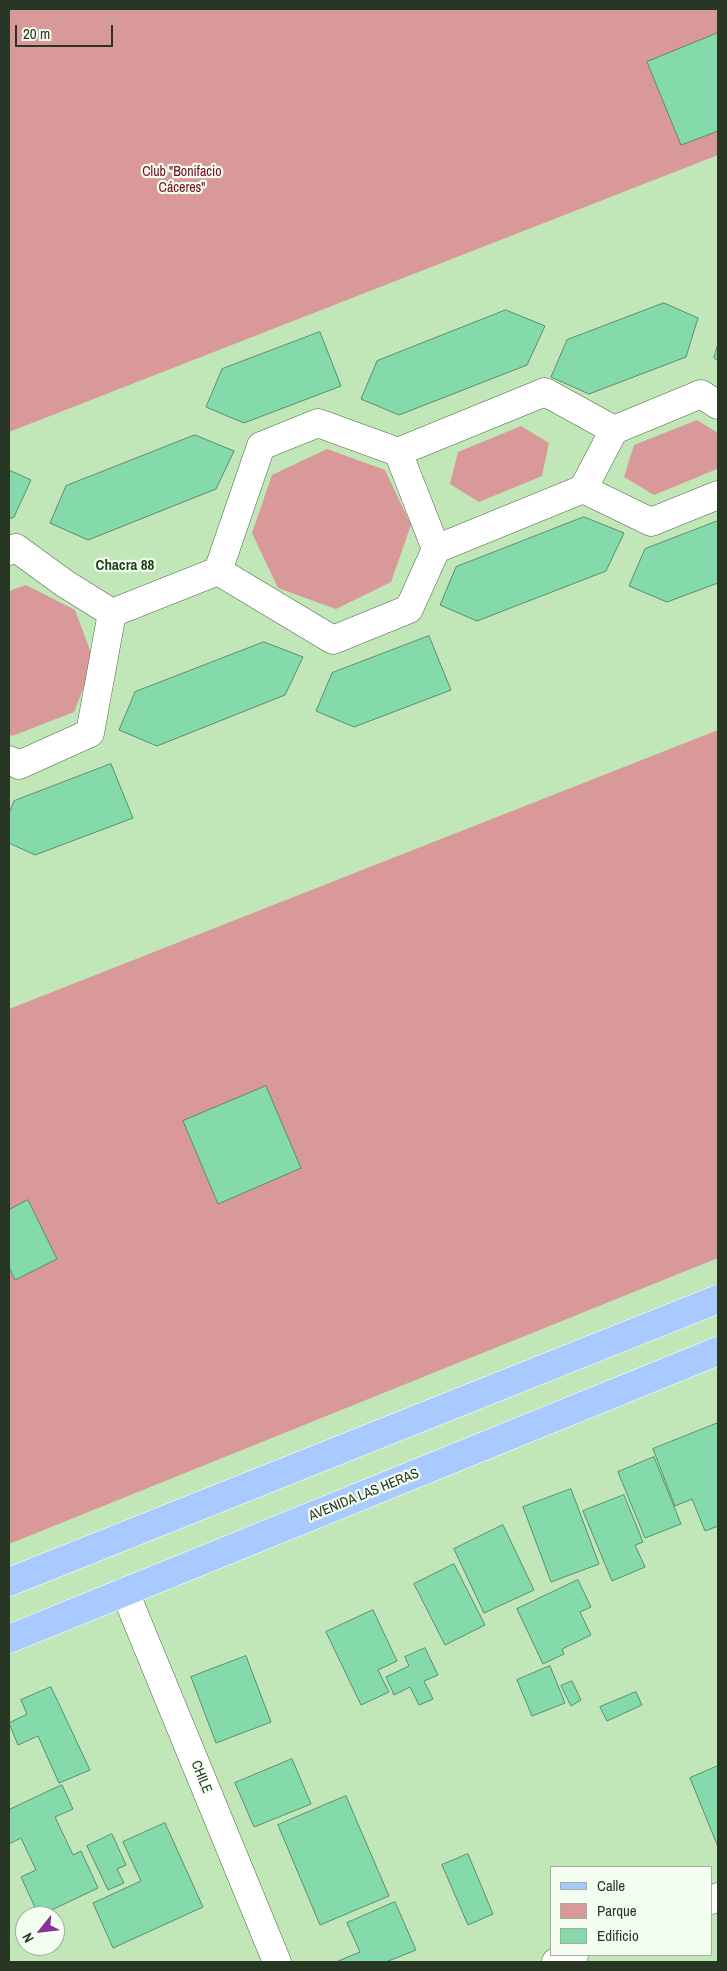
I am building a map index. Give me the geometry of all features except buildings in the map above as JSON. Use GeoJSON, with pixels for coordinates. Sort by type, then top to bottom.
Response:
{"type":"FeatureCollection","features":[{"type":"Feature","properties":{"kind":"main road"},"geometry":{"type":"LineString","coordinates":[[9,1582],[718,1299]]}},
{"type":"Feature","properties":{"kind":"main road","name":"AVENIDA LAS HERAS"},"geometry":{"type":"LineString","coordinates":[[9,1639],[718,1351]]}},
{"type":"Feature","properties":{"kind":"street"},"geometry":{"type":"LineString","coordinates":[[112,613],[218,570],[262,446],[318,422],[398,452],[545,392],[614,430]]}},
{"type":"Feature","properties":{"kind":"street"},"geometry":{"type":"LineString","coordinates":[[218,570],[334,640],[409,609],[436,549],[582,489],[614,430],[701,394],[718,405]]}},
{"type":"Feature","properties":{"kind":"street"},"geometry":{"type":"LineString","coordinates":[[398,452],[436,549]]}},
{"type":"Feature","properties":{"kind":"street"},"geometry":{"type":"LineString","coordinates":[[582,489],[651,522],[718,495]]}},
{"type":"Feature","properties":{"kind":"street"},"geometry":{"type":"LineString","coordinates":[[9,551],[16,548],[64,583],[112,613]]}},
{"type":"Feature","properties":{"kind":"street"},"geometry":{"type":"LineString","coordinates":[[9,760],[19,764],[90,732],[112,613]]}},
{"type":"Feature","properties":{"kind":"street","name":"CHILE"},"geometry":{"type":"LineString","coordinates":[[125,1592],[277,1962]]}},
{"type":"Feature","properties":{"kind":"street"},"geometry":{"type":"LineString","coordinates":[[556,1962],[571,1956]]}},
{"type":"Feature","properties":{"kind":"green space","name":"Club \"Bonifacio Cáceres\""},"geometry":{"type":"Polygon","coordinates":[[[9,9],[718,9],[718,155],[9,432],[9,9]]]}},
{"type":"Feature","properties":{"kind":"green space"},"geometry":{"type":"Polygon","coordinates":[[[697,420],[718,433],[717,469],[654,495],[624,477],[634,445],[697,420]]]}},
{"type":"Feature","properties":{"kind":"green space"},"geometry":{"type":"Polygon","coordinates":[[[521,426],[549,443],[542,476],[479,502],[450,484],[458,452],[521,426]]]}},
{"type":"Feature","properties":{"kind":"green space"},"geometry":{"type":"Polygon","coordinates":[[[327,449],[385,470],[411,525],[391,582],[336,609],[278,588],[252,533],[272,475],[327,449]]]}},
{"type":"Feature","properties":{"kind":"green space"},"geometry":{"type":"Polygon","coordinates":[[[26,585],[75,610],[94,661],[74,712],[12,736],[9,734],[9,591],[26,585]]]}},
{"type":"Feature","properties":{"kind":"green space"},"geometry":{"type":"Polygon","coordinates":[[[718,730],[718,1258],[9,1544],[9,1009],[718,730]]]}},
{"type":"Feature","properties":{"kind":"district","name":"Chacra 88"},"geometry":{"type":"Point","coordinates":[125,566]}}]}
